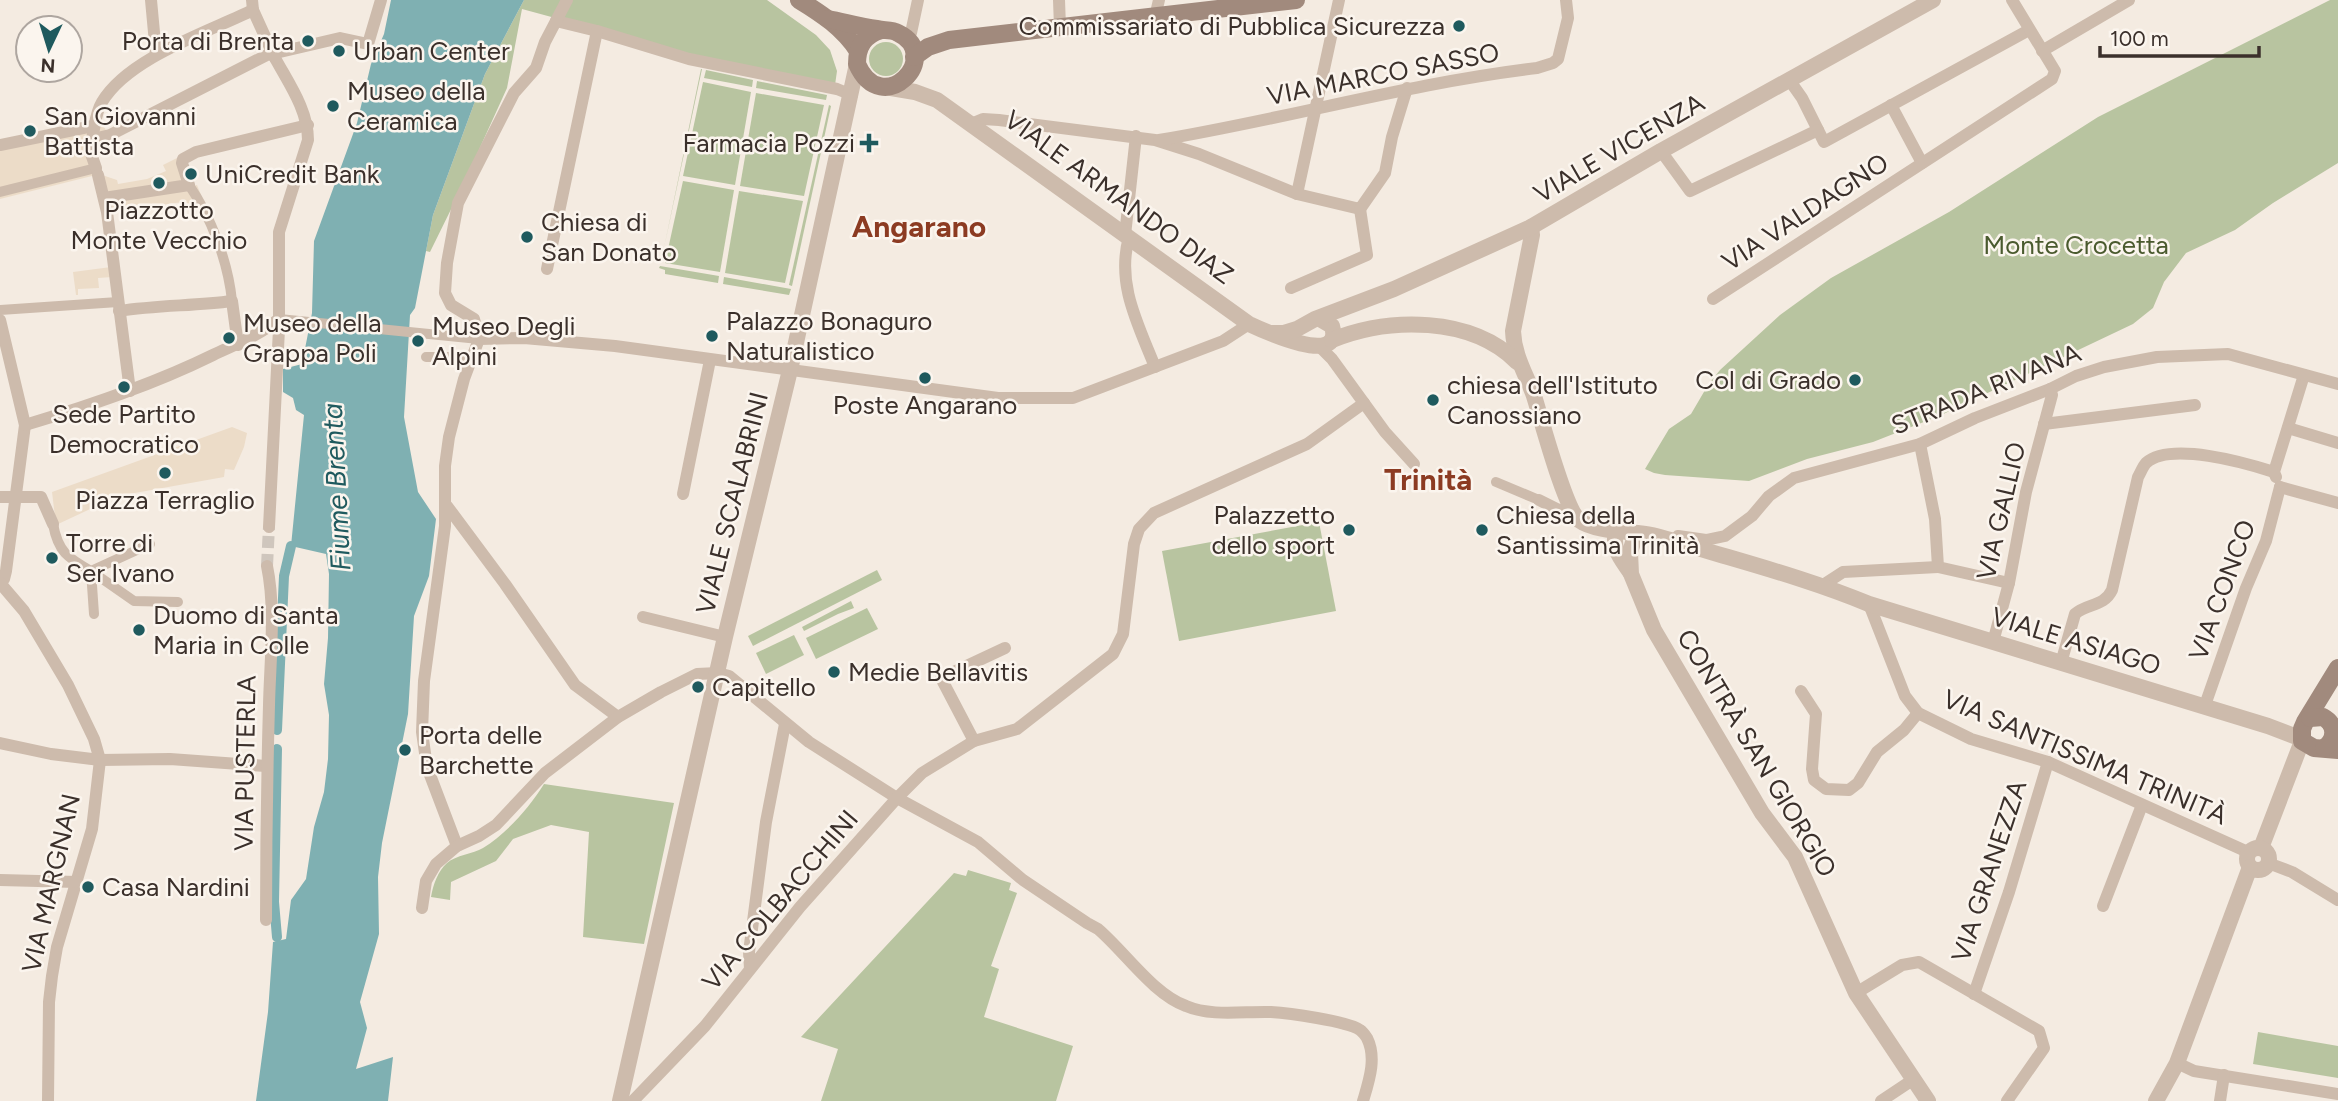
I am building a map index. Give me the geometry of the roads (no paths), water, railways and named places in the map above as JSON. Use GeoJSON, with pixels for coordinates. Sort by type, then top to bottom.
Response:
{"type":"FeatureCollection","features":[{"type":"Feature","properties":{"kind":"main road"},"geometry":{"type":"LineString","coordinates":[[799,0],[842,31],[877,84],[900,83],[928,47],[949,40],[1060,27],[1157,8],[1296,0]]}},
{"type":"Feature","properties":{"kind":"main road"},"geometry":{"type":"LineString","coordinates":[[828,19],[949,40]]}},
{"type":"Feature","properties":{"kind":"main road"},"geometry":{"type":"LineString","coordinates":[[858,58],[866,37],[887,30]]}},
{"type":"Feature","properties":{"kind":"main road","name":"VIALE ARMANDO DIAZ"},"geometry":{"type":"LineString","coordinates":[[887,30],[908,40],[914,63]]}},
{"type":"Feature","properties":{"kind":"main road"},"geometry":{"type":"LineString","coordinates":[[2327,749],[2334,729],[2336,671]]}},
{"type":"Feature","properties":{"kind":"main road"},"geometry":{"type":"LineString","coordinates":[[2305,730],[2336,671]]}},
{"type":"Feature","properties":{"kind":"main road","name":"VIALE ASIAGO"},"geometry":{"type":"LineString","coordinates":[[2327,749],[2305,730],[2323,717],[2334,729]]}},
{"type":"Feature","properties":{"kind":"street"},"geometry":{"type":"LineString","coordinates":[[151,0],[156,54]]}},
{"type":"Feature","properties":{"kind":"street"},"geometry":{"type":"LineString","coordinates":[[0,145],[93,133],[110,135],[267,55],[340,38],[368,44],[381,0]]}},
{"type":"Feature","properties":{"kind":"street"},"geometry":{"type":"LineString","coordinates":[[457,846],[427,767],[422,732],[424,681],[447,506],[443,466],[461,391],[479,339],[474,319],[446,299],[447,263],[458,204],[514,93],[536,68],[566,0]]}},
{"type":"Feature","properties":{"kind":"street"},"geometry":{"type":"LineString","coordinates":[[911,33],[918,0]]}},
{"type":"Feature","properties":{"kind":"street"},"geometry":{"type":"LineString","coordinates":[[1059,0],[1060,27]]}},
{"type":"Feature","properties":{"kind":"street"},"geometry":{"type":"LineString","coordinates":[[1297,194],[1339,0]]}},
{"type":"Feature","properties":{"kind":"street","name":"VIA MARCO SASSO"},"geometry":{"type":"LineString","coordinates":[[1155,140],[1316,110],[1407,88],[1537,68],[1553,63],[1558,59],[1568,18],[1566,0]]}},
{"type":"Feature","properties":{"kind":"street","name":"VIALE VICENZA"},"geometry":{"type":"LineString","coordinates":[[1314,322],[1531,227],[1661,151],[1933,0]]}},
{"type":"Feature","properties":{"kind":"street","name":"VIA VALDAGNO"},"geometry":{"type":"LineString","coordinates":[[1713,299],[2052,79],[2055,71],[2012,0]]}},
{"type":"Feature","properties":{"kind":"street"},"geometry":{"type":"LineString","coordinates":[[2042,51],[2129,0]]}},
{"type":"Feature","properties":{"kind":"street"},"geometry":{"type":"LineString","coordinates":[[130,391],[107,212],[89,148],[96,112],[106,96],[156,54],[253,5],[308,125],[303,158],[279,232],[279,319],[269,527]]}},
{"type":"Feature","properties":{"kind":"street"},"geometry":{"type":"LineString","coordinates":[[556,21],[689,59],[837,89],[852,95],[877,84]]}},
{"type":"Feature","properties":{"kind":"street"},"geometry":{"type":"LineString","coordinates":[[1790,80],[1824,142],[2029,30]]}},
{"type":"Feature","properties":{"kind":"street"},"geometry":{"type":"LineString","coordinates":[[547,269],[597,31]]}},
{"type":"Feature","properties":{"kind":"street","name":"VIALE SCALABRINI"},"geometry":{"type":"LineString","coordinates":[[620,1101],[724,637],[790,370],[858,58]]}},
{"type":"Feature","properties":{"kind":"street","name":"VIALE ARMANDO DIAZ"},"geometry":{"type":"LineString","coordinates":[[914,63],[937,100]]}},
{"type":"Feature","properties":{"kind":"street","name":"VIALE ARMANDO DIAZ"},"geometry":{"type":"LineString","coordinates":[[877,84],[937,100],[1249,324],[1325,347]]}},
{"type":"Feature","properties":{"kind":"street"},"geometry":{"type":"LineString","coordinates":[[1291,288],[1367,255],[1360,209],[1385,173],[1392,137],[1407,88]]}},
{"type":"Feature","properties":{"kind":"street","name":"VIA VALDAGNO"},"geometry":{"type":"LineString","coordinates":[[1891,105],[1922,163]]}},
{"type":"Feature","properties":{"kind":"street"},"geometry":{"type":"LineString","coordinates":[[971,124],[983,119],[1155,140],[1199,154],[1297,194],[1360,209]]}},
{"type":"Feature","properties":{"kind":"street"},"geometry":{"type":"LineString","coordinates":[[238,345],[228,271],[197,197],[189,185],[183,159],[196,152],[308,125]]}},
{"type":"Feature","properties":{"kind":"street"},"geometry":{"type":"LineString","coordinates":[[1661,151],[1690,191],[1818,130]]}},
{"type":"Feature","properties":{"kind":"street"},"geometry":{"type":"LineString","coordinates":[[1136,136],[1124,275],[1128,297],[1155,367]]}},
{"type":"Feature","properties":{"kind":"street"},"geometry":{"type":"LineString","coordinates":[[0,191],[97,172]]}},
{"type":"Feature","properties":{"kind":"street"},"geometry":{"type":"LineString","coordinates":[[104,198],[189,185]]}},
{"type":"Feature","properties":{"kind":"street"},"geometry":{"type":"LineString","coordinates":[[1531,227],[1532,235],[1513,331],[1519,364],[1535,398],[1571,509],[1578,519],[1616,530],[1675,541],[1823,585],[1870,604]]}},
{"type":"Feature","properties":{"kind":"street"},"geometry":{"type":"LineString","coordinates":[[0,310],[232,301]]}},
{"type":"Feature","properties":{"kind":"street"},"geometry":{"type":"LineString","coordinates":[[25,425],[130,391],[238,345],[279,319],[479,339],[524,338],[615,346],[998,398],[1048,399],[1073,398],[1223,341],[1249,324]]}},
{"type":"Feature","properties":{"kind":"street"},"geometry":{"type":"LineString","coordinates":[[0,320],[6,380],[25,425],[15,497],[3,554],[4,579],[0,583],[23,611],[68,685],[94,739],[100,760]]}},
{"type":"Feature","properties":{"kind":"street"},"geometry":{"type":"LineString","coordinates":[[1314,322],[1305,338],[1325,347],[1385,432],[1414,464]]}},
{"type":"Feature","properties":{"kind":"street"},"geometry":{"type":"LineString","coordinates":[[1272,333],[1284,333],[1314,322],[1332,326],[1325,347]]}},
{"type":"Feature","properties":{"kind":"street"},"geometry":{"type":"LineString","coordinates":[[1325,347],[1404,324],[1441,327],[1498,345],[1519,364]]}},
{"type":"Feature","properties":{"kind":"street"},"geometry":{"type":"LineString","coordinates":[[1486,340],[1504,341],[1513,331]]}},
{"type":"Feature","properties":{"kind":"street","name":"STRADA RIVANA"},"geometry":{"type":"LineString","coordinates":[[1675,541],[1678,536],[1706,540],[1726,536],[1752,516],[1769,496],[1794,478],[1920,444],[1975,418],[2104,367],[2157,357],[2228,354],[2338,384]]}},
{"type":"Feature","properties":{"kind":"street"},"geometry":{"type":"LineString","coordinates":[[426,357],[454,357],[471,364]]}},
{"type":"Feature","properties":{"kind":"street"},"geometry":{"type":"LineString","coordinates":[[683,494],[710,360]]}},
{"type":"Feature","properties":{"kind":"street"},"geometry":{"type":"LineString","coordinates":[[2304,375],[2274,472],[2280,487],[2338,503]]}},
{"type":"Feature","properties":{"kind":"street","name":"VIA GALLIO"},"geometry":{"type":"LineString","coordinates":[[1993,642],[2009,583],[2026,492],[2052,395],[2050,389]]}},
{"type":"Feature","properties":{"kind":"street","name":"VIA COLBACCHINI"},"geometry":{"type":"LineString","coordinates":[[633,1101],[705,1026],[800,907],[922,773],[974,741],[1017,729],[1113,654],[1123,634],[1134,544],[1139,529],[1154,513],[1307,444],[1364,404]]}},
{"type":"Feature","properties":{"kind":"street"},"geometry":{"type":"LineString","coordinates":[[2045,424],[2195,405]]}},
{"type":"Feature","properties":{"kind":"street"},"geometry":{"type":"LineString","coordinates":[[2288,428],[2338,443]]}},
{"type":"Feature","properties":{"kind":"street"},"geometry":{"type":"LineString","coordinates":[[1920,444],[1934,519],[1938,567]]}},
{"type":"Feature","properties":{"kind":"street"},"geometry":{"type":"LineString","coordinates":[[2061,663],[2075,614],[2080,609],[2096,605],[2108,598],[2112,590],[2138,478],[2146,463],[2160,457],[2188,454],[2218,456],[2274,472]]}},
{"type":"Feature","properties":{"kind":"street"},"geometry":{"type":"LineString","coordinates":[[1496,482],[1559,509],[1571,509]]}},
{"type":"Feature","properties":{"kind":"street","name":"VIA CONCO"},"geometry":{"type":"LineString","coordinates":[[2204,708],[2246,588],[2266,541],[2280,487]]}},
{"type":"Feature","properties":{"kind":"street"},"geometry":{"type":"LineString","coordinates":[[0,497],[41,496],[59,546],[67,557],[134,601],[178,602]]}},
{"type":"Feature","properties":{"kind":"street"},"geometry":{"type":"LineString","coordinates":[[447,506],[575,685],[618,717]]}},
{"type":"Feature","properties":{"kind":"street","name":"CONTRÀ SAN GIORGIO"},"geometry":{"type":"LineString","coordinates":[[1616,530],[1614,542],[1618,553],[1631,574],[1654,630],[1762,813],[1794,857],[1856,993],[1928,1101]]}},
{"type":"Feature","properties":{"kind":"street","name":"CONTRÀ SAN GIORGIO"},"geometry":{"type":"LineString","coordinates":[[1631,574],[1630,552],[1636,533]]}},
{"type":"Feature","properties":{"kind":"street"},"geometry":{"type":"LineString","coordinates":[[91,571],[150,544]]}},
{"type":"Feature","properties":{"kind":"street","name":"VIA PUSTERLA"},"geometry":{"type":"LineString","coordinates":[[266,920],[270,610],[267,566]]}},
{"type":"Feature","properties":{"kind":"street"},"geometry":{"type":"LineString","coordinates":[[1823,585],[1843,572],[1938,567],[2009,583]]}},
{"type":"Feature","properties":{"kind":"street"},"geometry":{"type":"LineString","coordinates":[[91,571],[94,614]]}},
{"type":"Feature","properties":{"kind":"street","name":"VIALE ASIAGO"},"geometry":{"type":"LineString","coordinates":[[1870,604],[2204,708],[2268,726],[2305,730]]}},
{"type":"Feature","properties":{"kind":"street","name":"VIA SANTISSIMA TRINITÀ"},"geometry":{"type":"LineString","coordinates":[[1870,604],[1905,696],[1918,713],[1971,740],[2048,762],[2254,856]]}},
{"type":"Feature","properties":{"kind":"street","name":"VIALE SCALABRINI"},"geometry":{"type":"LineString","coordinates":[[643,617],[724,637]]}},
{"type":"Feature","properties":{"kind":"street"},"geometry":{"type":"LineString","coordinates":[[974,741],[941,678],[1005,648]]}},
{"type":"Feature","properties":{"kind":"street"},"geometry":{"type":"LineString","coordinates":[[422,908],[426,881],[436,864],[457,846],[496,825],[545,773],[618,717],[661,692],[697,674],[718,673],[729,676],[785,724],[842,764],[897,798],[978,842],[1023,880],[1098,929],[1167,997],[1202,1011],[1274,1012],[1343,1023],[1360,1030],[1368,1040],[1372,1056],[1363,1101]]}},
{"type":"Feature","properties":{"kind":"street"},"geometry":{"type":"LineString","coordinates":[[1801,691],[1816,714],[1812,769],[1814,780],[1826,789],[1849,790],[1858,783],[1877,752],[1904,730],[1918,713]]}},
{"type":"Feature","properties":{"kind":"street"},"geometry":{"type":"LineString","coordinates":[[750,969],[749,952],[766,822],[785,724]]}},
{"type":"Feature","properties":{"kind":"street"},"geometry":{"type":"LineString","coordinates":[[2156,1101],[2177,1063],[2254,856],[2299,754],[2305,730]]}},
{"type":"Feature","properties":{"kind":"street"},"geometry":{"type":"LineString","coordinates":[[0,743],[51,754],[100,760],[170,759],[266,766]]}},
{"type":"Feature","properties":{"kind":"street"},"geometry":{"type":"LineString","coordinates":[[2282,792],[2327,749]]}},
{"type":"Feature","properties":{"kind":"street","name":"VIA MARGNAN"},"geometry":{"type":"LineString","coordinates":[[48,1101],[49,1002],[52,976],[57,947],[92,829],[100,760]]}},
{"type":"Feature","properties":{"kind":"street","name":"VIA GRANEZZA"},"geometry":{"type":"LineString","coordinates":[[1974,994],[2009,892],[2048,762]]}},
{"type":"Feature","properties":{"kind":"street"},"geometry":{"type":"LineString","coordinates":[[2103,906],[2142,805]]}},
{"type":"Feature","properties":{"kind":"street"},"geometry":{"type":"LineString","coordinates":[[2254,856],[2259,871],[2268,863],[2292,872],[2338,900]]}},
{"type":"Feature","properties":{"kind":"street"},"geometry":{"type":"LineString","coordinates":[[0,880],[76,882]]}},
{"type":"Feature","properties":{"kind":"street"},"geometry":{"type":"LineString","coordinates":[[1856,993],[1902,965],[1919,962],[2039,1031],[2045,1048],[2007,1101]]}},
{"type":"Feature","properties":{"kind":"street"},"geometry":{"type":"LineString","coordinates":[[2177,1063],[2188,1069],[2338,1094]]}},
{"type":"Feature","properties":{"kind":"street"},"geometry":{"type":"LineString","coordinates":[[2220,1101],[2224,1075]]}},
{"type":"Feature","properties":{"kind":"street"},"geometry":{"type":"LineString","coordinates":[[1881,1101],[1913,1079]]}},
{"type":"Feature","properties":{"kind":"water","name":"Fiume Brenta"},"geometry":{"type":"Polygon","coordinates":[[[391,0],[524,0],[485,74],[433,215],[415,308],[410,315],[404,417],[418,492],[436,519],[429,576],[414,616],[408,714],[382,843],[378,877],[379,934],[360,1002],[367,1028],[356,1069],[393,1057],[388,1101],[256,1101],[268,1012],[273,942],[286,939],[291,900],[306,879],[328,759],[329,715],[324,684],[329,574],[326,554],[291,546],[304,415],[296,410],[293,398],[283,392],[283,369],[302,364],[312,313],[314,241],[357,123],[371,64],[384,34],[391,0]]]}},
{"type":"Feature","properties":{"kind":"waterway"},"geometry":{"type":"LineString","coordinates":[[277,730],[284,576],[291,546]]}},
{"type":"Feature","properties":{"kind":"waterway"},"geometry":{"type":"LineString","coordinates":[[277,749],[274,902],[277,937]]}},
{"type":"Feature","properties":{"kind":"tunnel"},"geometry":{"type":"LineString","coordinates":[[267,566],[269,527]]}},
{"type":"Feature","properties":{"kind":"place","name":"Commissariato di Pubblica Sicurezza"},"geometry":{"type":"Point","coordinates":[1459,26]}},
{"type":"Feature","properties":{"kind":"place","name":"Porta di Brenta"},"geometry":{"type":"Point","coordinates":[308,41]}},
{"type":"Feature","properties":{"kind":"place","name":"Urban Center"},"geometry":{"type":"Point","coordinates":[339,51]}},
{"type":"Feature","properties":{"kind":"place","name":"Museo della Ceramica"},"geometry":{"type":"Point","coordinates":[333,106]}},
{"type":"Feature","properties":{"kind":"place","name":"San Giovanni Battista"},"geometry":{"type":"Point","coordinates":[30,131]}},
{"type":"Feature","properties":{"kind":"place","name":"Farmacia Pozzi"},"geometry":{"type":"Point","coordinates":[869,143]}},
{"type":"Feature","properties":{"kind":"place","name":"UniCredit Bank"},"geometry":{"type":"Point","coordinates":[191,174]}},
{"type":"Feature","properties":{"kind":"place","name":"Piazzotto Monte Vecchio"},"geometry":{"type":"Point","coordinates":[159,183]}},
{"type":"Feature","properties":{"kind":"place","name":"Chiesa di San Donato"},"geometry":{"type":"Point","coordinates":[527,237]}},
{"type":"Feature","properties":{"kind":"place","name":"Palazzo Bonaguro Naturalistico"},"geometry":{"type":"Point","coordinates":[712,336]}},
{"type":"Feature","properties":{"kind":"place","name":"Museo della Grappa Poli"},"geometry":{"type":"Point","coordinates":[229,338]}},
{"type":"Feature","properties":{"kind":"place","name":"Museo Degli Alpini"},"geometry":{"type":"Point","coordinates":[418,341]}},
{"type":"Feature","properties":{"kind":"place","name":"Poste Angarano"},"geometry":{"type":"Point","coordinates":[925,378]}},
{"type":"Feature","properties":{"kind":"place","name":"Col di Grado"},"geometry":{"type":"Point","coordinates":[1855,380]}},
{"type":"Feature","properties":{"kind":"place","name":"Sede Partito Democratico"},"geometry":{"type":"Point","coordinates":[124,387]}},
{"type":"Feature","properties":{"kind":"place","name":"chiesa dell'Istituto Canossiano"},"geometry":{"type":"Point","coordinates":[1433,400]}},
{"type":"Feature","properties":{"kind":"place","name":"Piazza Terraglio"},"geometry":{"type":"Point","coordinates":[165,473]}},
{"type":"Feature","properties":{"kind":"place","name":"Palazzetto dello sport"},"geometry":{"type":"Point","coordinates":[1349,530]}},
{"type":"Feature","properties":{"kind":"place","name":"Chiesa della Santissima Trinità"},"geometry":{"type":"Point","coordinates":[1482,530]}},
{"type":"Feature","properties":{"kind":"place","name":"Torre di Ser Ivano"},"geometry":{"type":"Point","coordinates":[52,558]}},
{"type":"Feature","properties":{"kind":"place","name":"Duomo di Santa Maria in Colle"},"geometry":{"type":"Point","coordinates":[139,630]}},
{"type":"Feature","properties":{"kind":"place","name":"Medie Bellavitis"},"geometry":{"type":"Point","coordinates":[834,672]}},
{"type":"Feature","properties":{"kind":"place","name":"Capitello"},"geometry":{"type":"Point","coordinates":[698,687]}},
{"type":"Feature","properties":{"kind":"place","name":"Porta delle Barchette"},"geometry":{"type":"Point","coordinates":[405,750]}},
{"type":"Feature","properties":{"kind":"place","name":"Casa Nardini"},"geometry":{"type":"Point","coordinates":[88,887]}},
{"type":"Feature","properties":{"kind":"district","name":"Angarano"},"geometry":{"type":"Point","coordinates":[919,227]}},
{"type":"Feature","properties":{"kind":"district","name":"Trinità"},"geometry":{"type":"Point","coordinates":[1428,480]}},
{"type":"Feature","properties":{"kind":"park label","name":"Monte Crocetta"},"geometry":{"type":"Point","coordinates":[2076,245]}}]}
